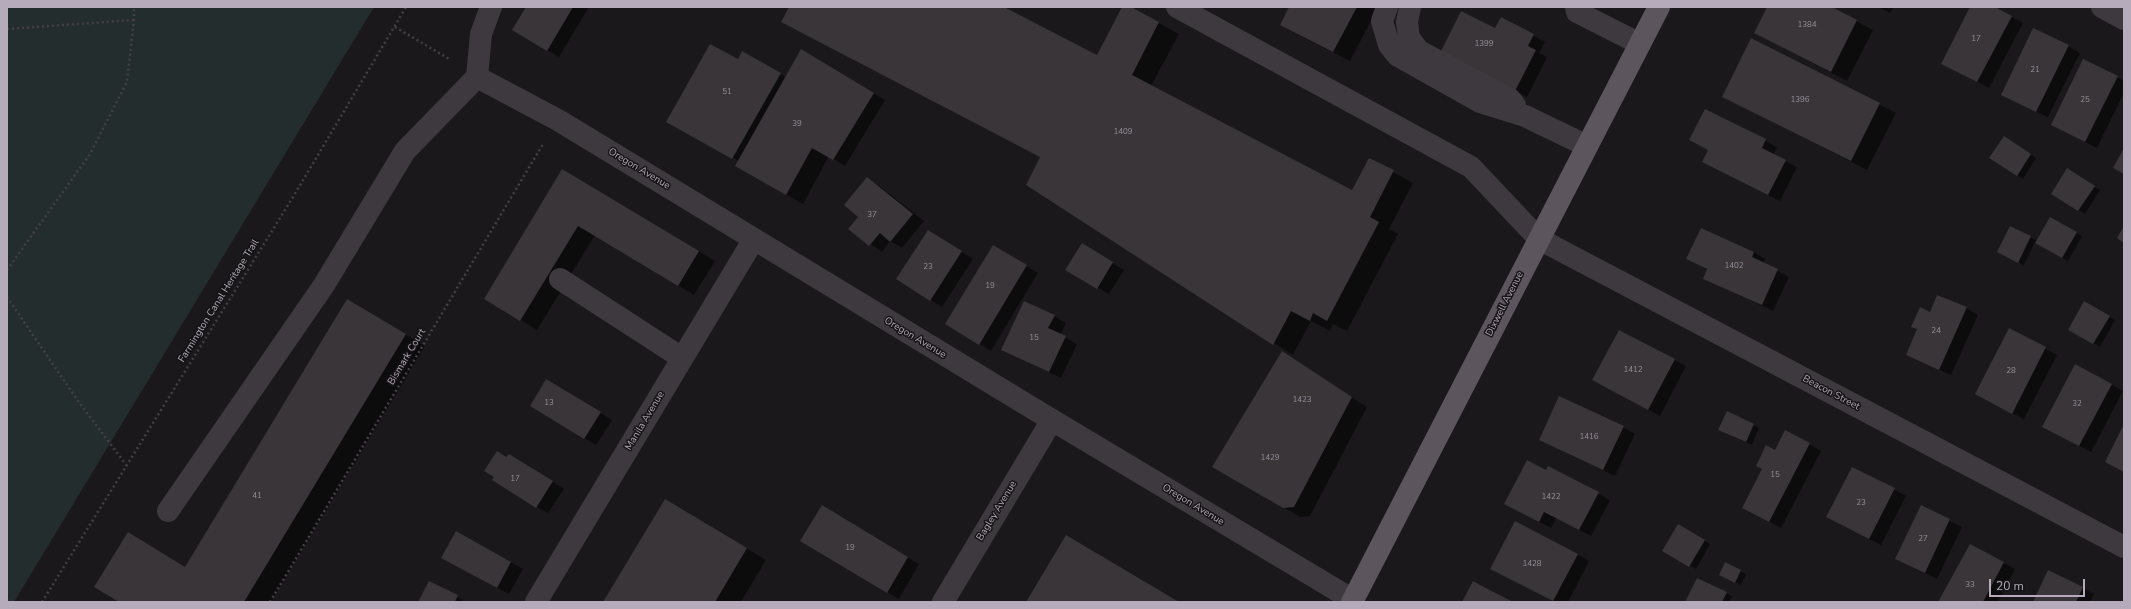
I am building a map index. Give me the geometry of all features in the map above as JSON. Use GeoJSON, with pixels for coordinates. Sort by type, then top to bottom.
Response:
{"type":"FeatureCollection","features":[{"type":"Feature","properties":{"kind":"main road","name":"Dixwell Avenue"},"geometry":{"type":"LineString","coordinates":[[1352,601],[1659,7]]}},
{"type":"Feature","properties":{"kind":"street"},"geometry":{"type":"LineString","coordinates":[[168,511],[324,285],[406,151],[477,77],[481,34],[492,7]]}},
{"type":"Feature","properties":{"kind":"street","name":"Beacon Street"},"geometry":{"type":"LineString","coordinates":[[1177,7],[1470,167],[1539,239],[2124,547]]}},
{"type":"Feature","properties":{"kind":"street"},"geometry":{"type":"LineString","coordinates":[[1387,7],[1382,21],[1389,44],[1398,56],[1480,102],[1525,116],[1587,146]]}},
{"type":"Feature","properties":{"kind":"street"},"geometry":{"type":"LineString","coordinates":[[1410,7],[1407,22],[1409,38],[1419,51],[1510,99],[1525,116]]}},
{"type":"Feature","properties":{"kind":"street"},"geometry":{"type":"LineString","coordinates":[[1576,7],[1577,12],[1640,44]]}},
{"type":"Feature","properties":{"kind":"street"},"geometry":{"type":"LineString","coordinates":[[2102,7],[2124,19]]}},
{"type":"Feature","properties":{"kind":"street","name":"Oregon Avenue"},"geometry":{"type":"LineString","coordinates":[[477,77],[558,120],[1352,601]]}},
{"type":"Feature","properties":{"kind":"street","name":"Manila Avenue"},"geometry":{"type":"LineString","coordinates":[[536,602],[754,239]]}},
{"type":"Feature","properties":{"kind":"street"},"geometry":{"type":"LineString","coordinates":[[560,279],[682,358]]}},
{"type":"Feature","properties":{"kind":"street","name":"Bagley Avenue"},"geometry":{"type":"LineString","coordinates":[[943,602],[1052,420]]}},
{"type":"Feature","properties":{"kind":"path"},"geometry":{"type":"LineString","coordinates":[[7,270],[90,154],[127,82],[134,20],[134,7]]}},
{"type":"Feature","properties":{"kind":"path","name":"Farmington Canal Heritage Trail"},"geometry":{"type":"LineString","coordinates":[[42,602],[293,197],[406,7]]}},
{"type":"Feature","properties":{"kind":"path"},"geometry":{"type":"LineString","coordinates":[[7,29],[134,20]]}},
{"type":"Feature","properties":{"kind":"path"},"geometry":{"type":"LineString","coordinates":[[395,26],[477,77]]}},
{"type":"Feature","properties":{"kind":"path","name":"Bismark Court"},"geometry":{"type":"LineString","coordinates":[[270,602],[558,120]]}},
{"type":"Feature","properties":{"kind":"path"},"geometry":{"type":"LineString","coordinates":[[7,297],[78,401],[127,466]]}},
{"type":"Feature","properties":{"kind":"shaded area"},"geometry":{"type":"Polygon","coordinates":[[[7,7],[374,7],[14,602],[7,602],[7,7]]]}},
{"type":"Feature","properties":{"kind":"building"},"geometry":{"type":"Polygon","coordinates":[[[526,7],[573,7],[547,51],[512,30],[526,7]]]}},
{"type":"Feature","properties":{"kind":"building"},"geometry":{"type":"Polygon","coordinates":[[[789,7],[1004,7],[1097,55],[1122,7],[1131,7],[1159,22],[1132,75],[1352,190],[1369,158],[1394,170],[1370,217],[1379,222],[1327,321],[1313,313],[1310,321],[1291,311],[1273,345],[1026,185],[1040,157],[781,22],[789,7]]]}},
{"type":"Feature","properties":{"kind":"building"},"geometry":{"type":"Polygon","coordinates":[[[1289,7],[1357,7],[1333,52],[1280,25],[1289,7]]]}},
{"type":"Feature","properties":{"kind":"building"},"geometry":{"type":"Polygon","coordinates":[[[1767,7],[1832,7],[1857,20],[1831,72],[1754,33],[1767,7]]]}},
{"type":"Feature","properties":{"kind":"building"},"geometry":{"type":"Polygon","coordinates":[[[1970,7],[1995,7],[2012,16],[1977,82],[1941,64],[1970,7]]]}},
{"type":"Feature","properties":{"kind":"building"},"geometry":{"type":"Polygon","coordinates":[[[1461,11],[1495,28],[1501,17],[1534,34],[1528,46],[1536,50],[1515,91],[1440,53],[1461,11]]]}},
{"type":"Feature","properties":{"kind":"building"},"geometry":{"type":"Polygon","coordinates":[[[2033,28],[2069,45],[2036,112],[2001,95],[2033,28]]]}},
{"type":"Feature","properties":{"kind":"building"},"geometry":{"type":"Polygon","coordinates":[[[1751,38],[1880,103],[1851,161],[1722,97],[1751,38]]]}},
{"type":"Feature","properties":{"kind":"building"},"geometry":{"type":"Polygon","coordinates":[[[710,44],[738,59],[742,51],[781,73],[732,159],[666,122],[710,44]]]}},
{"type":"Feature","properties":{"kind":"building"},"geometry":{"type":"Polygon","coordinates":[[[801,49],[874,93],[833,160],[812,148],[786,195],[735,166],[801,49]]]}},
{"type":"Feature","properties":{"kind":"building"},"geometry":{"type":"Polygon","coordinates":[[[2083,59],[2118,76],[2085,142],[2051,125],[2083,59]]]}},
{"type":"Feature","properties":{"kind":"building"},"geometry":{"type":"Polygon","coordinates":[[[1705,109],[1766,139],[1762,148],[1786,160],[1768,195],[1702,162],[1708,150],[1689,140],[1705,109]]]}},
{"type":"Feature","properties":{"kind":"building"},"geometry":{"type":"Polygon","coordinates":[[[2004,136],[2031,154],[2017,176],[1989,158],[2004,136]]]}},
{"type":"Feature","properties":{"kind":"building"},"geometry":{"type":"Polygon","coordinates":[[[2124,148],[2124,174],[2113,168],[2124,148]]]}},
{"type":"Feature","properties":{"kind":"building"},"geometry":{"type":"Polygon","coordinates":[[[2067,168],[2095,186],[2078,211],[2051,194],[2067,168]]]}},
{"type":"Feature","properties":{"kind":"building"},"geometry":{"type":"Polygon","coordinates":[[[562,169],[699,251],[678,286],[578,226],[520,321],[484,299],[562,169]]]}},
{"type":"Feature","properties":{"kind":"building"},"geometry":{"type":"Polygon","coordinates":[[[867,177],[913,214],[890,242],[880,233],[869,246],[848,229],[858,217],[844,205],[867,177]]]}},
{"type":"Feature","properties":{"kind":"building"},"geometry":{"type":"Polygon","coordinates":[[[2050,217],[2077,232],[2062,258],[2035,243],[2050,217]]]}},
{"type":"Feature","properties":{"kind":"building"},"geometry":{"type":"Polygon","coordinates":[[[2010,226],[2031,236],[2018,263],[1997,252],[2010,226]]]}},
{"type":"Feature","properties":{"kind":"building"},"geometry":{"type":"Polygon","coordinates":[[[2124,226],[2124,243],[2117,238],[2124,226]]]}},
{"type":"Feature","properties":{"kind":"building"},"geometry":{"type":"Polygon","coordinates":[[[1701,228],[1754,252],[1752,257],[1778,269],[1762,305],[1703,279],[1707,269],[1686,259],[1701,228]]]}},
{"type":"Feature","properties":{"kind":"building"},"geometry":{"type":"Polygon","coordinates":[[[928,230],[962,251],[930,301],[896,279],[928,230]]]}},
{"type":"Feature","properties":{"kind":"building"},"geometry":{"type":"Polygon","coordinates":[[[1082,243],[1113,262],[1097,289],[1065,270],[1082,243]]]}},
{"type":"Feature","properties":{"kind":"building"},"geometry":{"type":"Polygon","coordinates":[[[993,245],[1027,265],[979,345],[945,324],[993,245]]]}},
{"type":"Feature","properties":{"kind":"building"},"geometry":{"type":"Polygon","coordinates":[[[1937,295],[1967,307],[1939,370],[1906,355],[1917,329],[1911,327],[1920,307],[1930,312],[1937,295]]]}},
{"type":"Feature","properties":{"kind":"building"},"geometry":{"type":"Polygon","coordinates":[[[347,299],[406,334],[244,602],[119,602],[94,587],[128,532],[185,567],[347,299]]]}},
{"type":"Feature","properties":{"kind":"building"},"geometry":{"type":"Polygon","coordinates":[[[1024,301],[1055,315],[1048,328],[1066,336],[1049,372],[1001,350],[1024,301]]]}},
{"type":"Feature","properties":{"kind":"building"},"geometry":{"type":"Polygon","coordinates":[[[2084,301],[2110,316],[2093,344],[2068,330],[2084,301]]]}},
{"type":"Feature","properties":{"kind":"building"},"geometry":{"type":"Polygon","coordinates":[[[2009,328],[2046,347],[2012,414],[1975,394],[2009,328]]]}},
{"type":"Feature","properties":{"kind":"building"},"geometry":{"type":"Polygon","coordinates":[[[1619,330],[1675,359],[1648,410],[1592,380],[1619,330]]]}},
{"type":"Feature","properties":{"kind":"building"},"geometry":{"type":"Polygon","coordinates":[[[1282,351],[1352,397],[1294,507],[1283,508],[1212,467],[1282,351]]]}},
{"type":"Feature","properties":{"kind":"building"},"geometry":{"type":"Polygon","coordinates":[[[2075,364],[2112,384],[2079,446],[2042,427],[2075,364]]]}},
{"type":"Feature","properties":{"kind":"building"},"geometry":{"type":"Polygon","coordinates":[[[546,379],[601,412],[584,439],[530,406],[546,379]]]}},
{"type":"Feature","properties":{"kind":"building"},"geometry":{"type":"Polygon","coordinates":[[[1559,396],[1624,426],[1603,470],[1539,440],[1559,396]]]}},
{"type":"Feature","properties":{"kind":"building"},"geometry":{"type":"Polygon","coordinates":[[[1727,411],[1754,424],[1746,442],[1718,430],[1727,411]]]}},
{"type":"Feature","properties":{"kind":"building"},"geometry":{"type":"Polygon","coordinates":[[[2124,424],[2124,472],[2105,462],[2124,424]]]}},
{"type":"Feature","properties":{"kind":"building"},"geometry":{"type":"Polygon","coordinates":[[[1785,430],[1810,443],[1769,522],[1742,508],[1762,469],[1756,466],[1766,445],[1775,450],[1785,430]]]}},
{"type":"Feature","properties":{"kind":"building"},"geometry":{"type":"Polygon","coordinates":[[[497,451],[506,457],[509,454],[553,481],[536,508],[492,480],[494,477],[484,471],[497,451]]]}},
{"type":"Feature","properties":{"kind":"building"},"geometry":{"type":"Polygon","coordinates":[[[1527,460],[1546,470],[1548,466],[1599,492],[1579,530],[1544,512],[1539,522],[1504,504],[1527,460]]]}},
{"type":"Feature","properties":{"kind":"building"},"geometry":{"type":"Polygon","coordinates":[[[1852,467],[1895,488],[1869,539],[1826,517],[1852,467]]]}},
{"type":"Feature","properties":{"kind":"building"},"geometry":{"type":"Polygon","coordinates":[[[665,499],[747,548],[715,602],[603,602],[665,499]]]}},
{"type":"Feature","properties":{"kind":"building"},"geometry":{"type":"Polygon","coordinates":[[[822,505],[908,557],[887,593],[800,541],[822,505]]]}},
{"type":"Feature","properties":{"kind":"building"},"geometry":{"type":"Polygon","coordinates":[[[1921,505],[1950,519],[1925,573],[1895,559],[1921,505]]]}},
{"type":"Feature","properties":{"kind":"building"},"geometry":{"type":"Polygon","coordinates":[[[1515,521],[1578,554],[1553,601],[1490,569],[1515,521]]]}},
{"type":"Feature","properties":{"kind":"building"},"geometry":{"type":"Polygon","coordinates":[[[1678,524],[1705,540],[1689,567],[1662,551],[1678,524]]]}},
{"type":"Feature","properties":{"kind":"building"},"geometry":{"type":"Polygon","coordinates":[[[456,531],[511,562],[497,588],[441,558],[456,531]]]}},
{"type":"Feature","properties":{"kind":"building"},"geometry":{"type":"Polygon","coordinates":[[[1066,535],[1179,602],[1026,602],[1066,535]]]}},
{"type":"Feature","properties":{"kind":"building"},"geometry":{"type":"Polygon","coordinates":[[[1970,544],[2004,562],[1983,602],[1938,602],[1970,544]]]}},
{"type":"Feature","properties":{"kind":"building"},"geometry":{"type":"Polygon","coordinates":[[[1725,562],[1741,570],[1735,583],[1719,575],[1725,562]]]}},
{"type":"Feature","properties":{"kind":"building"},"geometry":{"type":"Polygon","coordinates":[[[2048,570],[2083,587],[2076,602],[2033,602],[2048,570]]]}},
{"type":"Feature","properties":{"kind":"building"},"geometry":{"type":"Polygon","coordinates":[[[1697,578],[1727,592],[1722,602],[1685,602],[1697,578]]]}},
{"type":"Feature","properties":{"kind":"building"},"geometry":{"type":"Polygon","coordinates":[[[429,581],[458,595],[455,602],[418,602],[429,581]]]}},
{"type":"Feature","properties":{"kind":"building"},"geometry":{"type":"Polygon","coordinates":[[[1473,581],[1480,585],[1513,602],[1462,602],[1473,581]]]}}]}
